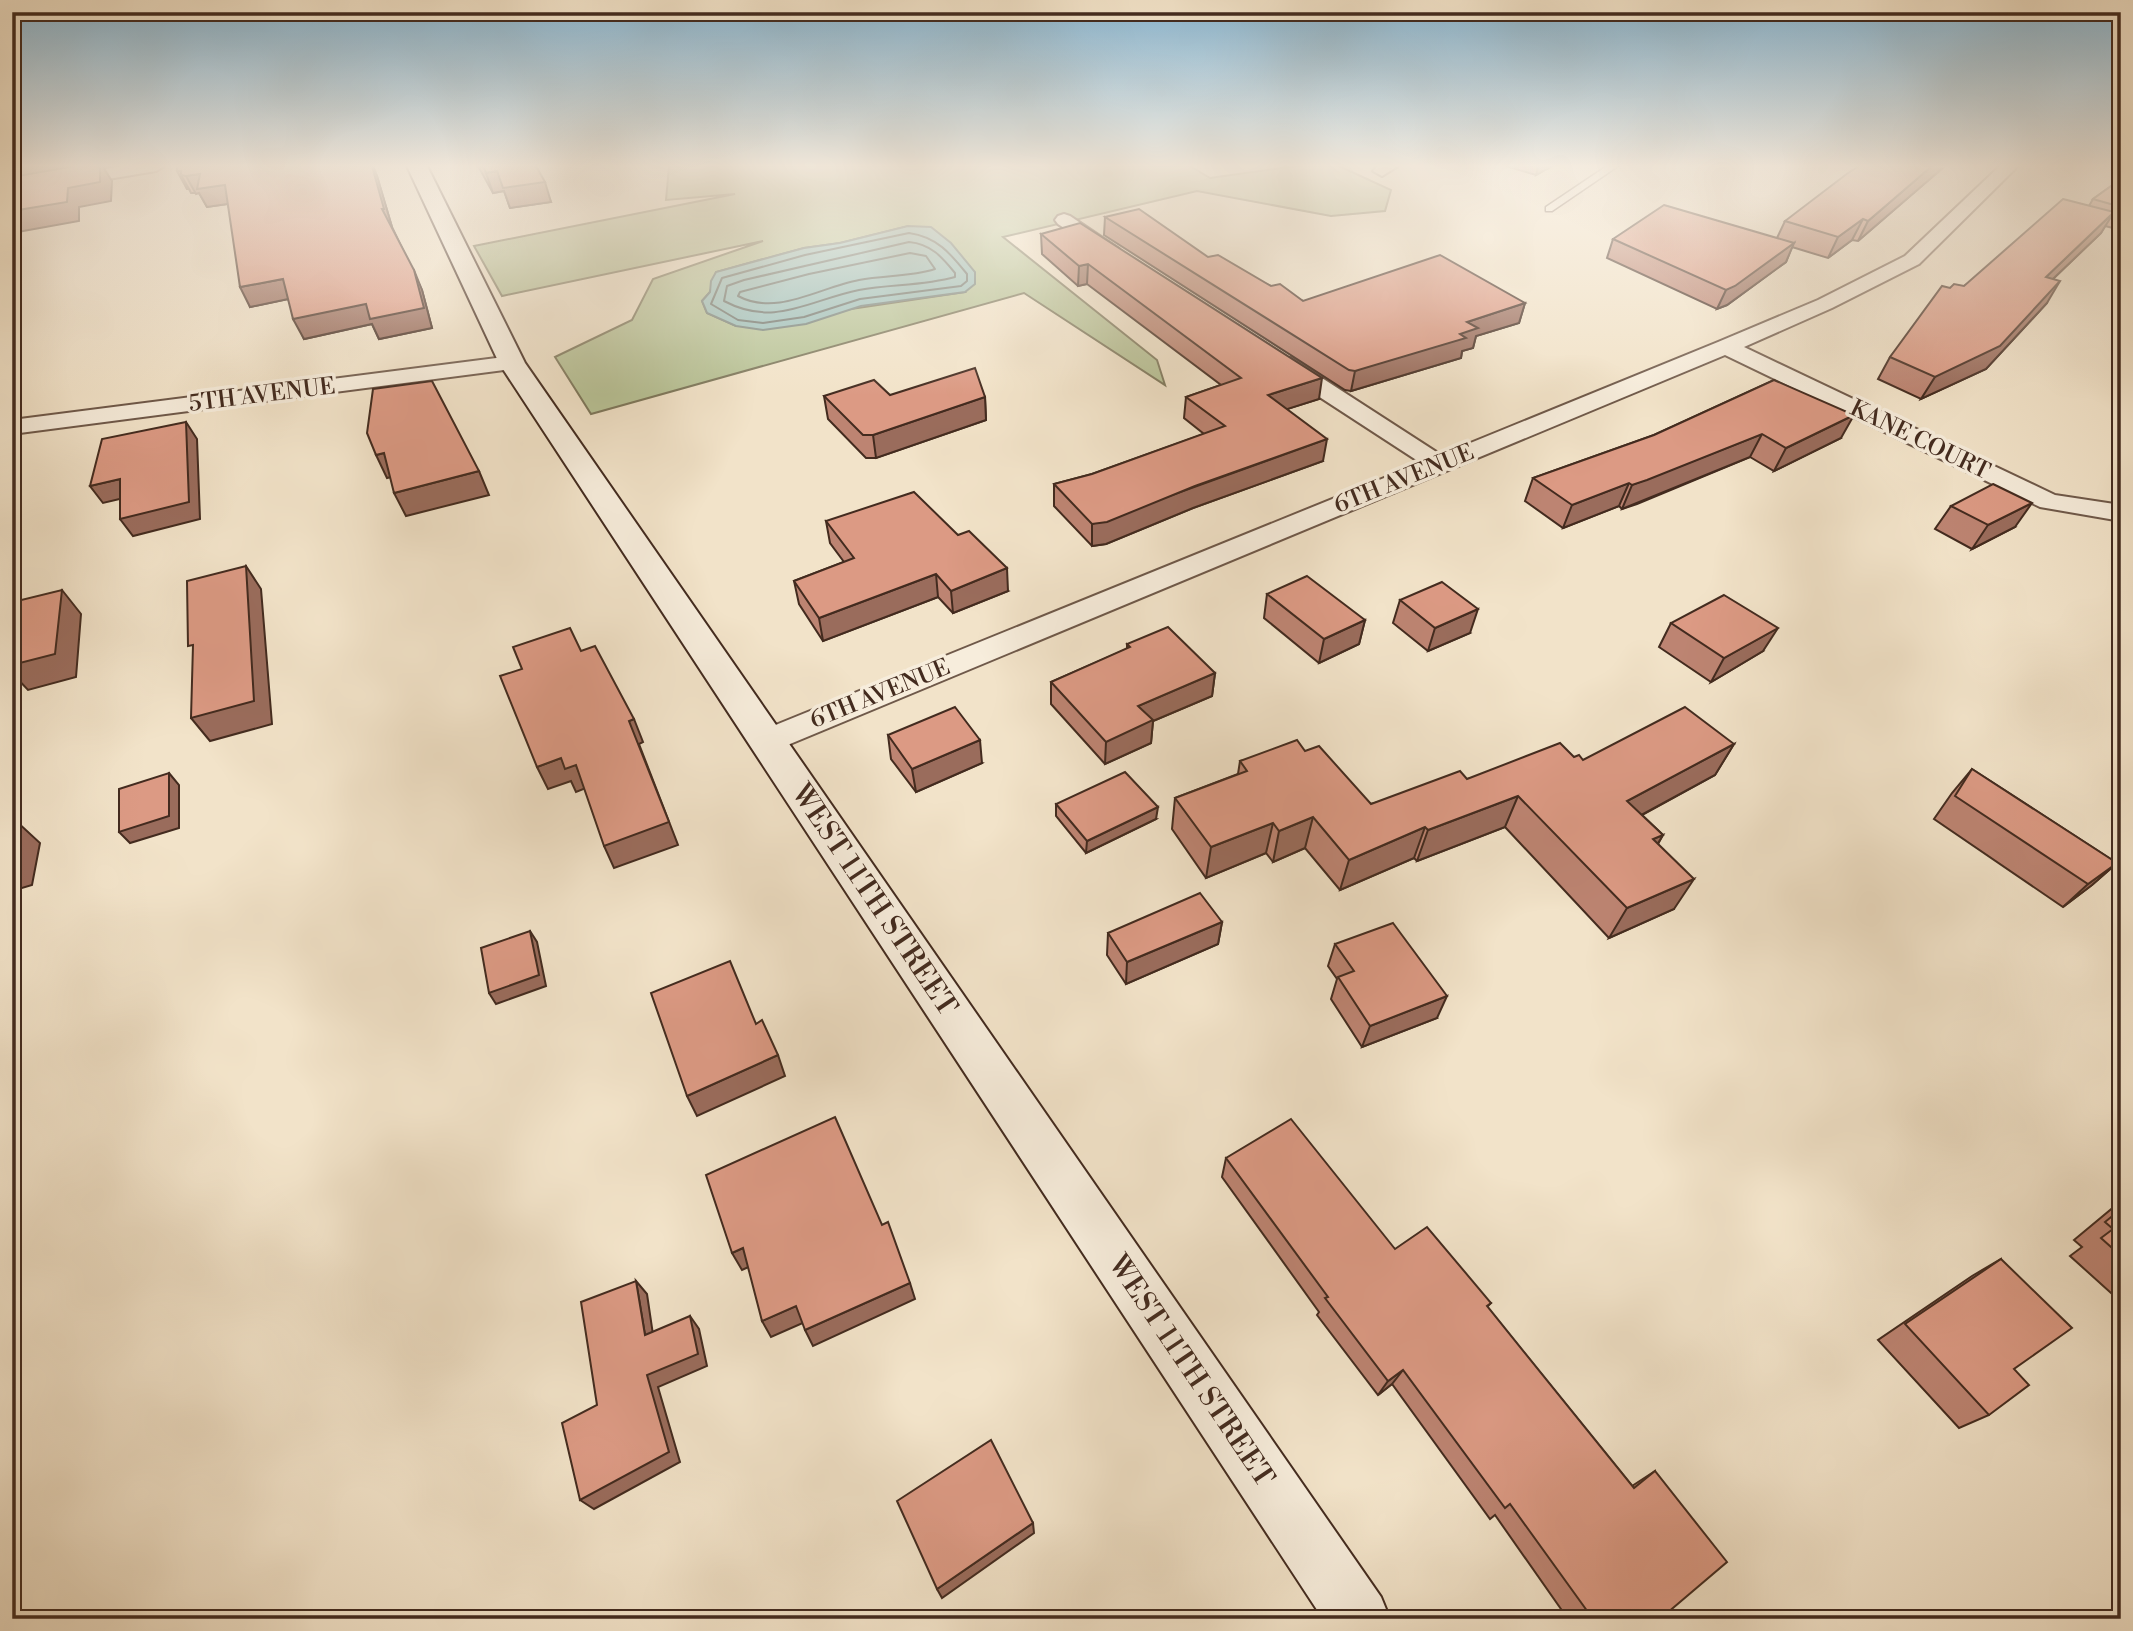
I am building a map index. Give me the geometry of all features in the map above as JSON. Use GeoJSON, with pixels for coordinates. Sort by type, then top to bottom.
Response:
{"type":"FeatureCollection","features":[{"type":"Feature","properties":{"kind":"street","name":"WEST 11TH STREET"},"geometry":{"type":"LineString","coordinates":[[454,242],[512,363],[1359,1619]]}},
{"type":"Feature","properties":{"kind":"street"},"geometry":{"type":"LineString","coordinates":[[1098,242],[1121,257]]}},
{"type":"Feature","properties":{"kind":"street","name":"6TH AVENUE"},"geometry":{"type":"LineString","coordinates":[[767,741],[1726,348],[1825,304],[1912,260],[1931,242]]}},
{"type":"Feature","properties":{"kind":"street","name":"KANE COURT"},"geometry":{"type":"LineString","coordinates":[[1726,348],[2049,502],[2121,513]]}},
{"type":"Feature","properties":{"kind":"street"},"geometry":{"type":"LineString","coordinates":[[1269,354],[1439,464]]}},
{"type":"Feature","properties":{"kind":"street","name":"5TH AVENUE"},"geometry":{"type":"LineString","coordinates":[[12,427],[512,363]]}},
{"type":"Feature","properties":{"kind":"green space"},"geometry":{"type":"Polygon","coordinates":[[[494,242],[758,242],[502,296],[474,246],[494,242]]]}},
{"type":"Feature","properties":{"kind":"green space"},"geometry":{"type":"Polygon","coordinates":[[[760,242],[844,242],[804,248],[716,272],[710,292],[702,301],[707,313],[736,326],[965,292],[922,242],[1009,242],[1157,360],[1165,385],[1024,293],[591,414],[555,357],[632,320],[653,279],[760,242]]]}},
{"type":"Feature","properties":{"kind":"water"},"geometry":{"type":"Polygon","coordinates":[[[950,242],[975,272],[975,284],[965,292],[861,306],[806,324],[763,330],[736,326],[707,313],[702,301],[710,292],[711,281],[716,272],[804,248],[840,243],[950,242]]]}},
{"type":"Feature","properties":{"kind":"building"},"geometry":{"type":"Polygon","coordinates":[[[233,242],[399,242],[414,270],[424,308],[370,319],[366,304],[293,319],[283,279],[240,287],[233,242]]]}},
{"type":"Feature","properties":{"kind":"building"},"geometry":{"type":"Polygon","coordinates":[[[1051,242],[1110,242],[1322,378],[1268,395],[1327,439],[1195,486],[1107,522],[1092,524],[1054,484],[1092,474],[1225,426],[1186,397],[1241,378],[1088,264],[1079,266],[1051,242]]]}},
{"type":"Feature","properties":{"kind":"building"},"geometry":{"type":"Polygon","coordinates":[[[1145,242],[1187,242],[1208,257],[1218,255],[1271,286],[1280,284],[1303,301],[1440,255],[1525,303],[1467,322],[1478,328],[1460,334],[1466,338],[1355,371],[1349,370],[1145,242]]]}},
{"type":"Feature","properties":{"kind":"building"},"geometry":{"type":"Polygon","coordinates":[[[1620,242],[1794,243],[1726,290],[1620,242]]]}},
{"type":"Feature","properties":{"kind":"building"},"geometry":{"type":"Polygon","coordinates":[[[2014,242],[2082,242],[2046,277],[2060,281],[2000,346],[1935,377],[1890,357],[1942,286],[1964,286],[2014,242]]]}},
{"type":"Feature","properties":{"kind":"building"},"geometry":{"type":"Polygon","coordinates":[[[975,368],[985,397],[873,435],[863,435],[824,396],[874,380],[890,395],[975,368]]]}},
{"type":"Feature","properties":{"kind":"building"},"geometry":{"type":"Polygon","coordinates":[[[1774,380],[1854,415],[1786,448],[1762,434],[1647,480],[1632,485],[1629,483],[1572,505],[1533,478],[1654,435],[1774,380]]]}},
{"type":"Feature","properties":{"kind":"building"},"geometry":{"type":"Polygon","coordinates":[[[432,381],[479,471],[394,493],[384,453],[376,455],[367,433],[373,389],[432,381]]]}},
{"type":"Feature","properties":{"kind":"building"},"geometry":{"type":"Polygon","coordinates":[[[186,422],[189,502],[120,519],[120,479],[90,486],[102,439],[186,422]]]}},
{"type":"Feature","properties":{"kind":"building"},"geometry":{"type":"Polygon","coordinates":[[[1993,484],[2032,503],[1988,525],[1951,506],[1993,484]]]}},
{"type":"Feature","properties":{"kind":"building"},"geometry":{"type":"Polygon","coordinates":[[[914,492],[958,535],[969,531],[1007,568],[951,591],[936,574],[819,618],[794,581],[854,558],[826,521],[914,492]]]}},
{"type":"Feature","properties":{"kind":"building"},"geometry":{"type":"Polygon","coordinates":[[[246,566],[254,701],[191,718],[193,645],[188,646],[187,581],[246,566]]]}},
{"type":"Feature","properties":{"kind":"building"},"geometry":{"type":"Polygon","coordinates":[[[1307,576],[1365,620],[1324,639],[1267,594],[1307,576]]]}},
{"type":"Feature","properties":{"kind":"building"},"geometry":{"type":"Polygon","coordinates":[[[1442,582],[1478,609],[1435,628],[1400,600],[1442,582]]]}},
{"type":"Feature","properties":{"kind":"building"},"geometry":{"type":"Polygon","coordinates":[[[62,590],[55,654],[12,665],[13,602],[62,590]]]}},
{"type":"Feature","properties":{"kind":"building"},"geometry":{"type":"Polygon","coordinates":[[[1724,595],[1778,628],[1724,658],[1671,623],[1724,595]]]}},
{"type":"Feature","properties":{"kind":"building"},"geometry":{"type":"Polygon","coordinates":[[[1168,627],[1215,673],[1138,706],[1153,720],[1106,742],[1051,682],[1168,627]]]}},
{"type":"Feature","properties":{"kind":"building"},"geometry":{"type":"Polygon","coordinates":[[[570,628],[581,651],[595,646],[634,719],[629,721],[669,822],[604,846],[576,765],[565,769],[561,758],[537,767],[500,676],[522,669],[513,647],[570,628]]]}},
{"type":"Feature","properties":{"kind":"building"},"geometry":{"type":"Polygon","coordinates":[[[955,707],[980,740],[912,769],[888,735],[955,707]]]}},
{"type":"Feature","properties":{"kind":"building"},"geometry":{"type":"Polygon","coordinates":[[[1685,707],[1734,744],[1627,801],[1663,835],[1653,839],[1694,879],[1627,908],[1518,796],[1428,830],[1425,827],[1349,860],[1313,817],[1279,831],[1273,823],[1211,847],[1175,798],[1247,771],[1240,761],[1297,740],[1305,751],[1319,746],[1371,804],[1460,771],[1467,779],[1560,743],[1574,757],[1579,755],[1583,760],[1685,707]]]}},
{"type":"Feature","properties":{"kind":"building"},"geometry":{"type":"Polygon","coordinates":[[[1972,769],[2117,863],[2088,884],[1955,796],[1972,769]]]}},
{"type":"Feature","properties":{"kind":"building"},"geometry":{"type":"Polygon","coordinates":[[[1125,772],[1158,807],[1087,841],[1056,804],[1125,772]]]}},
{"type":"Feature","properties":{"kind":"building"},"geometry":{"type":"Polygon","coordinates":[[[169,773],[169,816],[119,832],[119,789],[169,773]]]}},
{"type":"Feature","properties":{"kind":"building"},"geometry":{"type":"Polygon","coordinates":[[[1200,893],[1222,922],[1127,962],[1108,933],[1200,893]]]}},
{"type":"Feature","properties":{"kind":"building"},"geometry":{"type":"Polygon","coordinates":[[[1393,923],[1447,996],[1370,1026],[1338,977],[1354,971],[1335,944],[1393,923]]]}},
{"type":"Feature","properties":{"kind":"building"},"geometry":{"type":"Polygon","coordinates":[[[530,931],[539,975],[489,993],[481,948],[530,931]]]}},
{"type":"Feature","properties":{"kind":"building"},"geometry":{"type":"Polygon","coordinates":[[[730,961],[756,1024],[762,1020],[778,1055],[687,1096],[651,993],[730,961]]]}},
{"type":"Feature","properties":{"kind":"building"},"geometry":{"type":"Polygon","coordinates":[[[835,1117],[882,1225],[888,1222],[910,1283],[805,1330],[796,1306],[762,1321],[743,1248],[732,1253],[706,1175],[835,1117]]]}},
{"type":"Feature","properties":{"kind":"building"},"geometry":{"type":"Polygon","coordinates":[[[1291,1119],[1395,1249],[1427,1227],[1491,1303],[1487,1306],[1634,1488],[1655,1471],[1727,1562],[1660,1619],[1593,1619],[1510,1504],[1505,1508],[1403,1370],[1388,1381],[1325,1298],[1328,1297],[1226,1158],[1291,1119]]]}},
{"type":"Feature","properties":{"kind":"building"},"geometry":{"type":"Polygon","coordinates":[[[2121,1209],[2121,1256],[2101,1238],[2113,1229],[2105,1222],[2121,1209]]]}},
{"type":"Feature","properties":{"kind":"building"},"geometry":{"type":"Polygon","coordinates":[[[2001,1259],[2072,1328],[2014,1369],[2029,1385],[1989,1415],[1905,1324],[2001,1259]]]}},
{"type":"Feature","properties":{"kind":"building"},"geometry":{"type":"Polygon","coordinates":[[[636,1281],[645,1335],[690,1316],[698,1354],[647,1375],[669,1452],[580,1500],[562,1423],[597,1405],[581,1302],[636,1281]]]}},
{"type":"Feature","properties":{"kind":"building"},"geometry":{"type":"Polygon","coordinates":[[[991,1440],[1033,1523],[937,1589],[897,1501],[991,1440]]]}}]}
